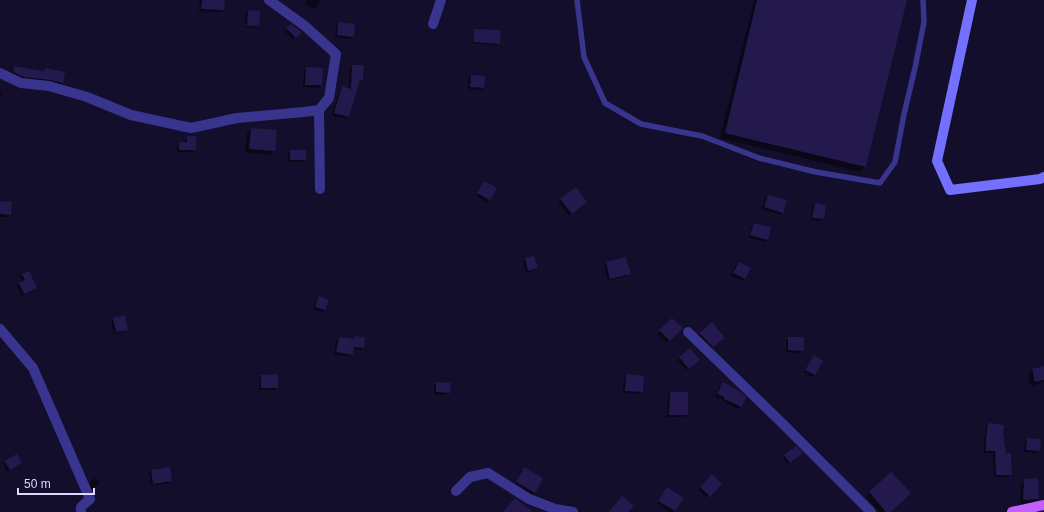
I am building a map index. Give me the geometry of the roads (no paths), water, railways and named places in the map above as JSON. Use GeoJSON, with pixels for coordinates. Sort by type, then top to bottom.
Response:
{"type":"FeatureCollection","features":[{"type":"Feature","properties":{"kind":"main road"},"geometry":{"type":"LineString","coordinates":[[1012,512],[1044,505]]}},
{"type":"Feature","properties":{"kind":"street"},"geometry":{"type":"LineString","coordinates":[[269,0],[305,26],[336,54],[329,98],[319,110],[320,189]]}},
{"type":"Feature","properties":{"kind":"street"},"geometry":{"type":"LineString","coordinates":[[433,24],[441,0]]}},
{"type":"Feature","properties":{"kind":"street"},"geometry":{"type":"LineString","coordinates":[[970,1],[937,161],[950,190],[1040,179],[1044,177]]}},
{"type":"Feature","properties":{"kind":"street"},"geometry":{"type":"LineString","coordinates":[[0,73],[21,83],[50,86],[87,97],[131,114],[191,128],[238,118],[319,110]]}},
{"type":"Feature","properties":{"kind":"street"},"geometry":{"type":"LineString","coordinates":[[0,329],[33,368],[90,499],[81,507],[81,512]]}},
{"type":"Feature","properties":{"kind":"street"},"geometry":{"type":"LineString","coordinates":[[688,332],[871,512]]}},
{"type":"Feature","properties":{"kind":"street"},"geometry":{"type":"LineString","coordinates":[[456,491],[470,477],[488,473],[529,499],[555,509],[573,512]]}},
{"type":"Feature","properties":{"kind":"lane"},"geometry":{"type":"LineString","coordinates":[[577,0],[584,57],[605,103],[641,124],[702,136],[759,158],[816,172],[880,184],[895,162],[924,22],[924,0]]}}]}
